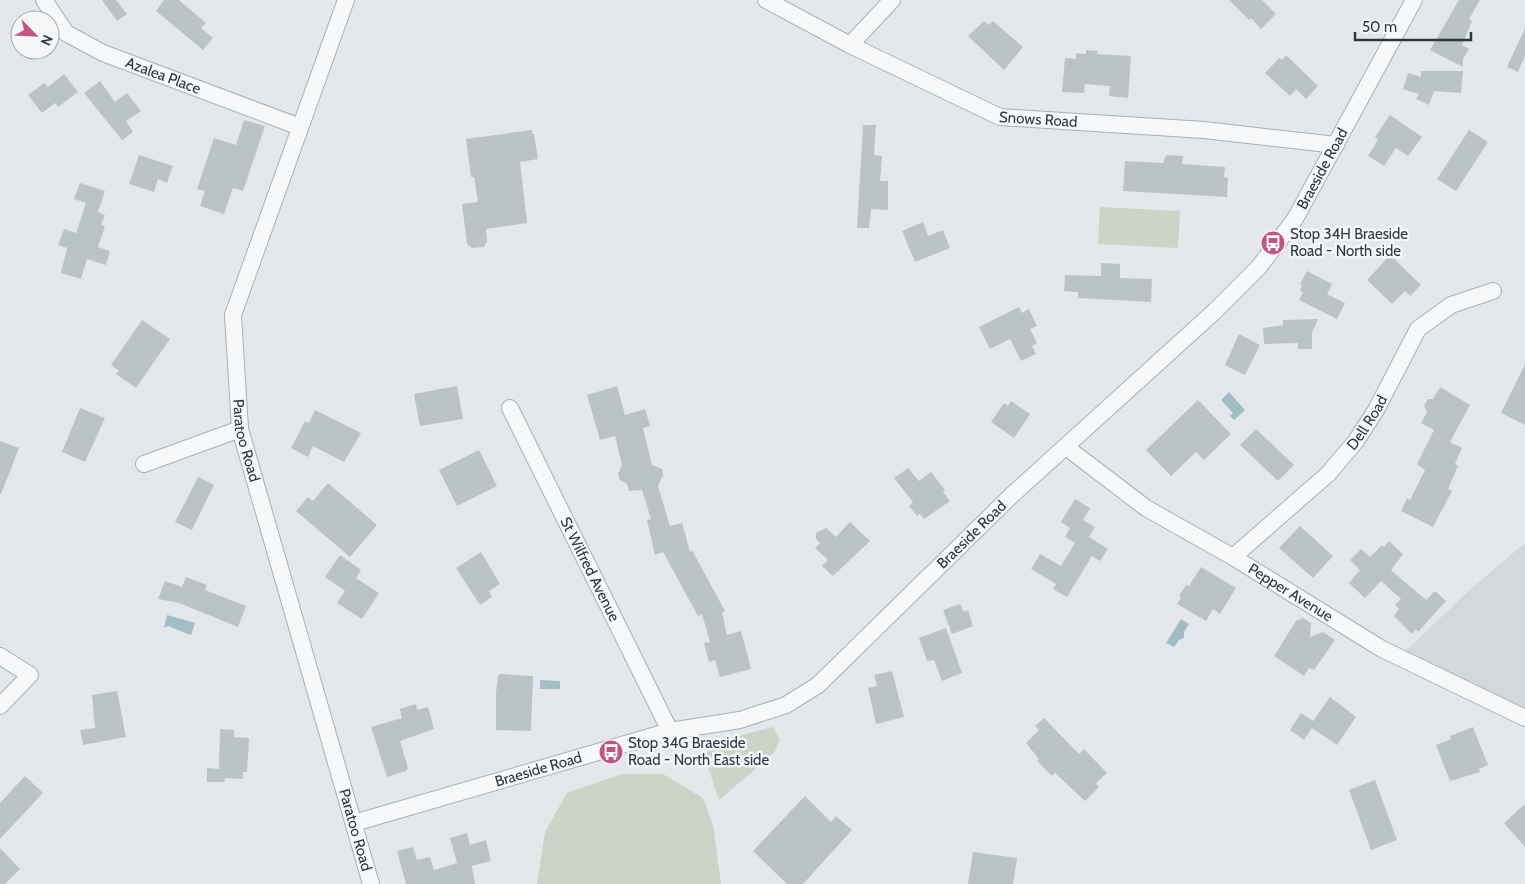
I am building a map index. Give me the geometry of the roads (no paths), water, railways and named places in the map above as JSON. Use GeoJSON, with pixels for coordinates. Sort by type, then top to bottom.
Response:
{"type":"FeatureCollection","features":[{"type":"Feature","properties":{"kind":"street","name":"Azalea Place"},"geometry":{"type":"LineString","coordinates":[[44,0],[66,33],[103,53],[300,127]]}},
{"type":"Feature","properties":{"kind":"street","name":"Paratoo Road"},"geometry":{"type":"LineString","coordinates":[[346,0],[233,315],[240,429],[372,884]]}},
{"type":"Feature","properties":{"kind":"street","name":"Snows Road"},"geometry":{"type":"LineString","coordinates":[[766,0],[850,45],[1000,117],[1204,130],[1336,145]]}},
{"type":"Feature","properties":{"kind":"street"},"geometry":{"type":"LineString","coordinates":[[850,45],[892,0]]}},
{"type":"Feature","properties":{"kind":"street","name":"Braeside Road"},"geometry":{"type":"LineString","coordinates":[[354,822],[670,731],[740,720],[786,705],[818,686],[1012,494],[1066,448],[1215,311],[1259,267],[1295,219],[1414,0]]}},
{"type":"Feature","properties":{"kind":"street","name":"Dell Road"},"geometry":{"type":"LineString","coordinates":[[1233,557],[1328,474],[1356,441],[1376,410],[1418,329],[1451,305],[1493,291]]}},
{"type":"Feature","properties":{"kind":"street","name":"St Wilfred Avenue"},"geometry":{"type":"LineString","coordinates":[[510,408],[670,731]]}},
{"type":"Feature","properties":{"kind":"street"},"geometry":{"type":"LineString","coordinates":[[144,464],[240,429]]}},
{"type":"Feature","properties":{"kind":"street","name":"Pepper Avenue"},"geometry":{"type":"LineString","coordinates":[[1066,448],[1146,508],[1233,557],[1382,649],[1525,718]]}},
{"type":"Feature","properties":{"kind":"street"},"geometry":{"type":"LineString","coordinates":[[0,656],[30,675],[0,706]]}},
{"type":"Feature","properties":{"kind":"water"},"geometry":{"type":"Polygon","coordinates":[[[1229,392],[1245,410],[1234,420],[1230,416],[1233,413],[1221,400],[1229,392]]]}},
{"type":"Feature","properties":{"kind":"water"},"geometry":{"type":"Polygon","coordinates":[[[167,615],[195,623],[191,635],[168,626],[164,628],[167,615]]]}},
{"type":"Feature","properties":{"kind":"water"},"geometry":{"type":"Polygon","coordinates":[[[1181,619],[1189,624],[1184,632],[1184,638],[1179,640],[1174,647],[1166,643],[1181,619]]]}},
{"type":"Feature","properties":{"kind":"water"},"geometry":{"type":"Polygon","coordinates":[[[540,680],[560,681],[560,689],[540,689],[540,680]]]}},
{"type":"Feature","properties":{"kind":"place","name":"Stop 34H Braeside Road - North side"},"geometry":{"type":"Point","coordinates":[1273,243]}},
{"type":"Feature","properties":{"kind":"place","name":"Stop 34G Braeside Road - North East side"},"geometry":{"type":"Point","coordinates":[611,752]}}]}
